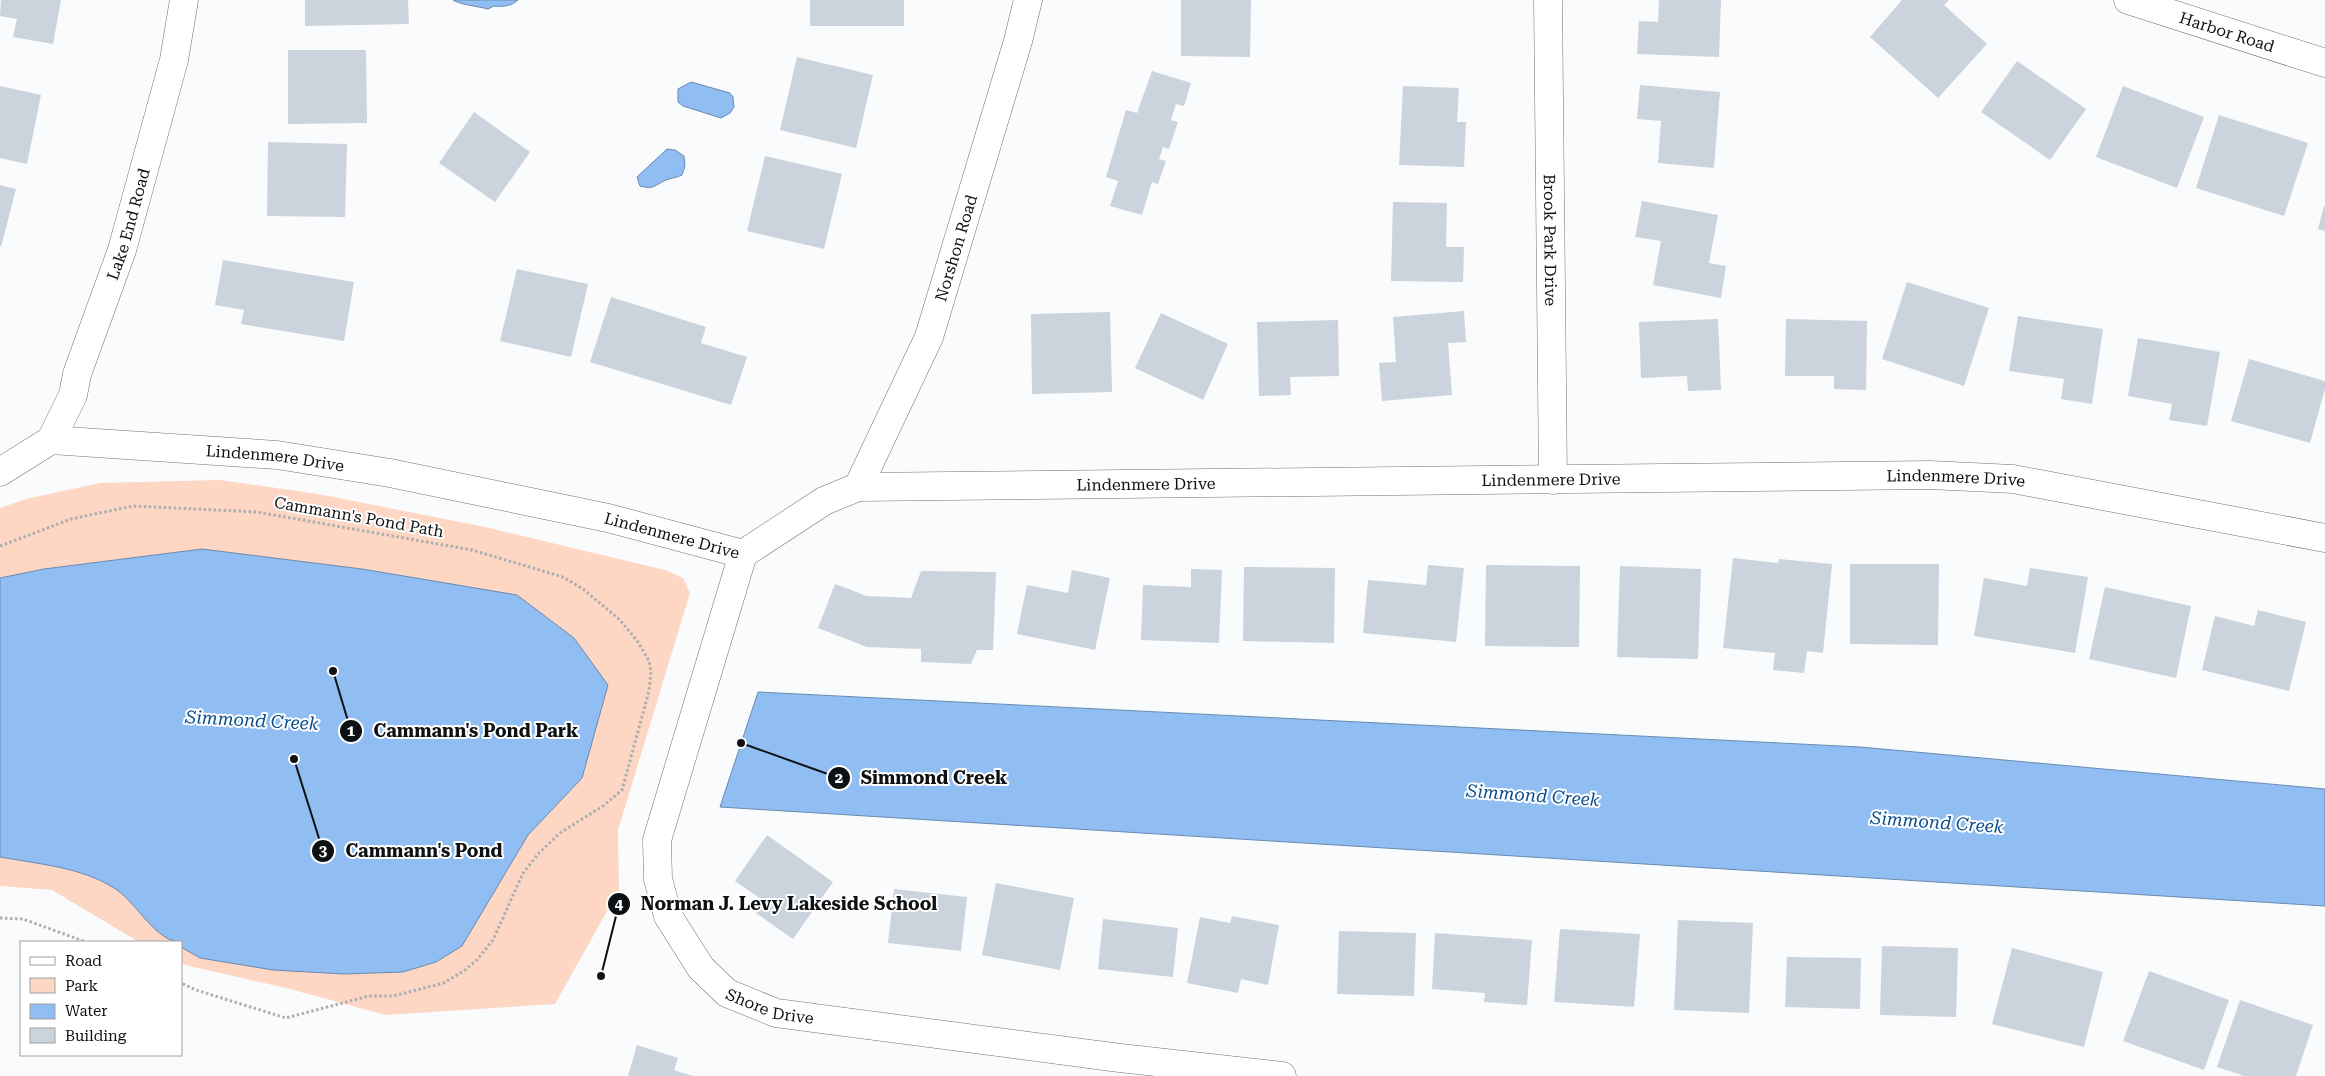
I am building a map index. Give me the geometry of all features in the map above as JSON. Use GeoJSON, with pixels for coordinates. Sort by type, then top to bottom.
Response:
{"type":"FeatureCollection","features":[{"type":"Feature","properties":{"kind":"street","name":"Lake End Road"},"geometry":{"type":"LineString","coordinates":[[51,440],[74,395],[77,374],[122,250],[174,60],[184,0]]}},
{"type":"Feature","properties":{"kind":"street","name":"Norshon Road"},"geometry":{"type":"LineString","coordinates":[[858,487],[929,337],[1018,40],[1028,0]]}},
{"type":"Feature","properties":{"kind":"street","name":"Brook Park Drive"},"geometry":{"type":"LineString","coordinates":[[1548,0],[1553,480]]}},
{"type":"Feature","properties":{"kind":"street","name":"Harbor Road"},"geometry":{"type":"LineString","coordinates":[[2128,0],[2325,63]]}},
{"type":"Feature","properties":{"kind":"street"},"geometry":{"type":"LineString","coordinates":[[0,472],[51,440]]}},
{"type":"Feature","properties":{"kind":"street","name":"Lindenmere Drive"},"geometry":{"type":"LineString","coordinates":[[51,440],[277,455],[390,473],[608,518],[743,554],[824,501],[858,487],[1930,475],[2013,480],[2325,538]]}},
{"type":"Feature","properties":{"kind":"street","name":"Shore Drive"},"geometry":{"type":"LineString","coordinates":[[743,554],[657,840],[658,879],[668,916],[701,968],[727,992],[776,1014],[1119,1067],[1282,1076]]}},
{"type":"Feature","properties":{"kind":"path","name":"Cammann's Pond Path"},"geometry":{"type":"LineString","coordinates":[[0,546],[71,519],[133,506],[257,512],[472,550],[563,577],[583,589],[620,620],[638,642],[650,667],[649,691],[622,790],[603,806],[560,833],[538,853],[523,873],[493,940],[477,960],[444,983],[393,996],[369,996],[286,1018],[182,983]]}},
{"type":"Feature","properties":{"kind":"path"},"geometry":{"type":"LineString","coordinates":[[0,918],[23,919],[83,941]]}},
{"type":"Feature","properties":{"kind":"green space"},"geometry":{"type":"Polygon","coordinates":[[[220,480],[318,494],[485,527],[665,570],[683,578],[690,593],[618,830],[619,890],[555,1004],[385,1015],[286,988],[182,964],[182,941],[137,941],[52,890],[0,886],[0,508],[26,499],[100,483],[220,480]]]}},
{"type":"Feature","properties":{"kind":"water"},"geometry":{"type":"Polygon","coordinates":[[[453,0],[518,0],[510,5],[494,6],[488,9],[453,0]]]}},
{"type":"Feature","properties":{"kind":"water"},"geometry":{"type":"Polygon","coordinates":[[[691,82],[730,93],[733,97],[734,107],[730,113],[721,118],[683,106],[678,102],[678,89],[691,82]]]}},
{"type":"Feature","properties":{"kind":"water"},"geometry":{"type":"Polygon","coordinates":[[[667,149],[675,150],[684,156],[685,166],[682,175],[652,187],[640,186],[637,177],[667,149]]]}},
{"type":"Feature","properties":{"kind":"water"},"geometry":{"type":"Polygon","coordinates":[[[202,549],[362,569],[517,595],[574,638],[608,685],[582,778],[528,835],[462,946],[436,962],[403,972],[344,974],[273,970],[200,958],[182,948],[182,941],[172,940],[154,928],[122,894],[101,881],[88,875],[59,867],[0,857],[0,578],[44,569],[202,549]]]}},
{"type":"Feature","properties":{"kind":"water"},"geometry":{"type":"Polygon","coordinates":[[[758,692],[1860,747],[2325,789],[2325,906],[720,807],[758,692]]]}},
{"type":"Feature","properties":{"kind":"building"},"geometry":{"type":"Polygon","coordinates":[[[1,0],[61,0],[53,44],[13,37],[17,19],[0,16],[1,0]]]}},
{"type":"Feature","properties":{"kind":"building"},"geometry":{"type":"Polygon","coordinates":[[[305,0],[408,0],[409,24],[305,26],[305,0]]]}},
{"type":"Feature","properties":{"kind":"building"},"geometry":{"type":"Polygon","coordinates":[[[810,0],[904,0],[904,26],[810,26],[810,0]]]}},
{"type":"Feature","properties":{"kind":"building"},"geometry":{"type":"Polygon","coordinates":[[[1181,0],[1251,0],[1250,57],[1181,56],[1181,0]]]}},
{"type":"Feature","properties":{"kind":"building"},"geometry":{"type":"Polygon","coordinates":[[[1659,0],[1721,0],[1719,57],[1637,54],[1639,21],[1658,22],[1659,0]]]}},
{"type":"Feature","properties":{"kind":"building"},"geometry":{"type":"Polygon","coordinates":[[[1902,0],[1949,0],[1944,5],[1987,44],[1938,98],[1870,37],[1902,0]]]}},
{"type":"Feature","properties":{"kind":"building"},"geometry":{"type":"Polygon","coordinates":[[[288,50],[366,50],[367,123],[288,124],[288,50]]]}},
{"type":"Feature","properties":{"kind":"building"},"geometry":{"type":"Polygon","coordinates":[[[797,57],[873,75],[856,148],[780,130],[797,57]]]}},
{"type":"Feature","properties":{"kind":"building"},"geometry":{"type":"Polygon","coordinates":[[[2017,61],[2086,109],[2050,160],[1981,112],[2017,61]]]}},
{"type":"Feature","properties":{"kind":"building"},"geometry":{"type":"Polygon","coordinates":[[[1152,71],[1191,83],[1184,106],[1176,104],[1171,120],[1178,122],[1169,149],[1163,147],[1159,159],[1166,161],[1158,184],[1152,182],[1142,215],[1110,206],[1118,181],[1106,177],[1126,110],[1137,113],[1152,71]]]}},
{"type":"Feature","properties":{"kind":"building"},"geometry":{"type":"Polygon","coordinates":[[[1640,85],[1720,92],[1714,168],[1658,163],[1661,121],[1637,119],[1640,85]]]}},
{"type":"Feature","properties":{"kind":"building"},"geometry":{"type":"Polygon","coordinates":[[[0,86],[41,95],[27,164],[0,158],[0,86]]]}},
{"type":"Feature","properties":{"kind":"building"},"geometry":{"type":"Polygon","coordinates":[[[1403,86],[1459,88],[1457,122],[1466,122],[1464,167],[1399,165],[1403,86]]]}},
{"type":"Feature","properties":{"kind":"building"},"geometry":{"type":"Polygon","coordinates":[[[2123,86],[2204,117],[2177,188],[2096,157],[2123,86]]]}},
{"type":"Feature","properties":{"kind":"building"},"geometry":{"type":"Polygon","coordinates":[[[474,112],[530,152],[495,202],[439,163],[474,112]]]}},
{"type":"Feature","properties":{"kind":"building"},"geometry":{"type":"Polygon","coordinates":[[[2219,115],[2308,143],[2284,216],[2196,188],[2219,115]]]}},
{"type":"Feature","properties":{"kind":"building"},"geometry":{"type":"Polygon","coordinates":[[[268,142],[347,144],[345,217],[267,216],[268,142]]]}},
{"type":"Feature","properties":{"kind":"building"},"geometry":{"type":"Polygon","coordinates":[[[765,156],[842,174],[824,249],[747,231],[765,156]]]}},
{"type":"Feature","properties":{"kind":"building"},"geometry":{"type":"Polygon","coordinates":[[[0,185],[16,189],[1,247],[0,246],[0,185]]]}},
{"type":"Feature","properties":{"kind":"building"},"geometry":{"type":"Polygon","coordinates":[[[1642,201],[1718,215],[1709,263],[1726,266],[1721,298],[1653,285],[1661,241],[1635,237],[1642,201]]]}},
{"type":"Feature","properties":{"kind":"building"},"geometry":{"type":"Polygon","coordinates":[[[1393,202],[1447,203],[1446,247],[1464,247],[1463,282],[1391,281],[1393,202]]]}},
{"type":"Feature","properties":{"kind":"building"},"geometry":{"type":"Polygon","coordinates":[[[2325,206],[2325,231],[2318,229],[2325,206]]]}},
{"type":"Feature","properties":{"kind":"building"},"geometry":{"type":"Polygon","coordinates":[[[223,260],[354,282],[344,341],[241,324],[244,310],[215,305],[223,260]]]}},
{"type":"Feature","properties":{"kind":"building"},"geometry":{"type":"Polygon","coordinates":[[[517,269],[588,284],[571,357],[500,341],[517,269]]]}},
{"type":"Feature","properties":{"kind":"building"},"geometry":{"type":"Polygon","coordinates":[[[1907,282],[1989,308],[1964,386],[1882,359],[1907,282]]]}},
{"type":"Feature","properties":{"kind":"building"},"geometry":{"type":"Polygon","coordinates":[[[611,297],[706,327],[701,343],[747,357],[731,405],[590,362],[611,297]]]}},
{"type":"Feature","properties":{"kind":"building"},"geometry":{"type":"Polygon","coordinates":[[[1464,311],[1466,342],[1448,343],[1452,395],[1382,401],[1379,363],[1396,362],[1393,317],[1464,311]]]}},
{"type":"Feature","properties":{"kind":"building"},"geometry":{"type":"Polygon","coordinates":[[[1110,312],[1112,392],[1032,394],[1031,314],[1110,312]]]}},
{"type":"Feature","properties":{"kind":"building"},"geometry":{"type":"Polygon","coordinates":[[[1161,313],[1228,344],[1203,400],[1135,368],[1161,313]]]}},
{"type":"Feature","properties":{"kind":"building"},"geometry":{"type":"Polygon","coordinates":[[[2018,316],[2103,329],[2092,404],[2061,399],[2064,379],[2009,371],[2018,316]]]}},
{"type":"Feature","properties":{"kind":"building"},"geometry":{"type":"Polygon","coordinates":[[[1718,319],[1721,390],[1688,391],[1687,376],[1641,378],[1639,322],[1718,319]]]}},
{"type":"Feature","properties":{"kind":"building"},"geometry":{"type":"Polygon","coordinates":[[[1786,319],[1867,321],[1866,390],[1834,389],[1834,376],[1785,376],[1786,319]]]}},
{"type":"Feature","properties":{"kind":"building"},"geometry":{"type":"Polygon","coordinates":[[[1338,320],[1339,376],[1290,377],[1291,395],[1259,396],[1257,322],[1338,320]]]}},
{"type":"Feature","properties":{"kind":"building"},"geometry":{"type":"Polygon","coordinates":[[[2138,338],[2220,352],[2207,426],[2169,420],[2172,404],[2128,396],[2138,338]]]}},
{"type":"Feature","properties":{"kind":"building"},"geometry":{"type":"Polygon","coordinates":[[[2249,359],[2325,381],[2325,389],[2310,443],[2231,421],[2249,359]]]}},
{"type":"Feature","properties":{"kind":"building"},"geometry":{"type":"Polygon","coordinates":[[[1733,558],[1778,563],[1779,559],[1832,564],[1823,653],[1807,651],[1804,673],[1773,670],[1775,653],[1723,648],[1733,558]]]}},
{"type":"Feature","properties":{"kind":"building"},"geometry":{"type":"Polygon","coordinates":[[[1850,564],[1939,564],[1938,645],[1850,644],[1850,564]]]}},
{"type":"Feature","properties":{"kind":"building"},"geometry":{"type":"Polygon","coordinates":[[[1428,565],[1464,568],[1456,642],[1363,633],[1368,580],[1426,585],[1428,565]]]}},
{"type":"Feature","properties":{"kind":"building"},"geometry":{"type":"Polygon","coordinates":[[[1486,565],[1580,566],[1579,647],[1485,646],[1486,565]]]}},
{"type":"Feature","properties":{"kind":"building"},"geometry":{"type":"Polygon","coordinates":[[[1620,566],[1701,569],[1698,659],[1617,657],[1620,566]]]}},
{"type":"Feature","properties":{"kind":"building"},"geometry":{"type":"Polygon","coordinates":[[[1244,567],[1335,568],[1334,643],[1243,641],[1244,567]]]}},
{"type":"Feature","properties":{"kind":"building"},"geometry":{"type":"Polygon","coordinates":[[[2030,568],[2088,577],[2075,653],[1974,636],[1984,578],[2027,586],[2030,568]]]}},
{"type":"Feature","properties":{"kind":"building"},"geometry":{"type":"Polygon","coordinates":[[[1191,569],[1222,570],[1219,643],[1141,640],[1143,585],[1191,587],[1191,569]]]}},
{"type":"Feature","properties":{"kind":"building"},"geometry":{"type":"Polygon","coordinates":[[[1072,570],[1110,578],[1095,650],[1017,634],[1027,585],[1068,593],[1072,570]]]}},
{"type":"Feature","properties":{"kind":"building"},"geometry":{"type":"Polygon","coordinates":[[[921,571],[996,572],[993,650],[977,650],[971,664],[921,662],[921,649],[867,647],[818,628],[835,584],[867,596],[911,598],[921,571]]]}},
{"type":"Feature","properties":{"kind":"building"},"geometry":{"type":"Polygon","coordinates":[[[2105,587],[2191,606],[2176,678],[2089,659],[2105,587]]]}},
{"type":"Feature","properties":{"kind":"building"},"geometry":{"type":"Polygon","coordinates":[[[2258,610],[2306,622],[2289,691],[2202,670],[2215,616],[2254,626],[2258,610]]]}},
{"type":"Feature","properties":{"kind":"building"},"geometry":{"type":"Polygon","coordinates":[[[767,835],[833,882],[793,939],[756,913],[764,901],[735,881],[767,835]]]}},
{"type":"Feature","properties":{"kind":"building"},"geometry":{"type":"Polygon","coordinates":[[[996,883],[1074,898],[1060,970],[982,955],[996,883]]]}},
{"type":"Feature","properties":{"kind":"building"},"geometry":{"type":"Polygon","coordinates":[[[894,889],[967,897],[961,951],[888,943],[894,889]]]}},
{"type":"Feature","properties":{"kind":"building"},"geometry":{"type":"Polygon","coordinates":[[[1232,916],[1279,925],[1268,985],[1241,979],[1238,993],[1187,983],[1200,917],[1230,923],[1232,916]]]}},
{"type":"Feature","properties":{"kind":"building"},"geometry":{"type":"Polygon","coordinates":[[[1103,919],[1178,928],[1173,977],[1098,969],[1103,919]]]}},
{"type":"Feature","properties":{"kind":"building"},"geometry":{"type":"Polygon","coordinates":[[[1678,920],[1753,923],[1749,1013],[1674,1010],[1678,920]]]}},
{"type":"Feature","properties":{"kind":"building"},"geometry":{"type":"Polygon","coordinates":[[[1560,929],[1640,934],[1634,1007],[1554,1002],[1560,929]]]}},
{"type":"Feature","properties":{"kind":"building"},"geometry":{"type":"Polygon","coordinates":[[[1339,931],[1416,933],[1414,996],[1337,994],[1339,931]]]}},
{"type":"Feature","properties":{"kind":"building"},"geometry":{"type":"Polygon","coordinates":[[[1435,933],[1532,940],[1527,1005],[1484,1002],[1485,993],[1432,989],[1435,933]]]}},
{"type":"Feature","properties":{"kind":"building"},"geometry":{"type":"Polygon","coordinates":[[[1882,946],[1958,948],[1956,1017],[1880,1015],[1882,946]]]}},
{"type":"Feature","properties":{"kind":"building"},"geometry":{"type":"Polygon","coordinates":[[[2012,948],[2103,972],[2084,1047],[1992,1024],[2012,948]]]}},
{"type":"Feature","properties":{"kind":"building"},"geometry":{"type":"Polygon","coordinates":[[[1787,957],[1861,958],[1860,1009],[1785,1007],[1787,957]]]}},
{"type":"Feature","properties":{"kind":"building"},"geometry":{"type":"Polygon","coordinates":[[[2149,971],[2229,1000],[2204,1070],[2123,1041],[2149,971]]]}},
{"type":"Feature","properties":{"kind":"building"},"geometry":{"type":"Polygon","coordinates":[[[2240,1000],[2313,1025],[2296,1076],[2244,1076],[2217,1067],[2240,1000]]]}},
{"type":"Feature","properties":{"kind":"building"},"geometry":{"type":"Polygon","coordinates":[[[637,1045],[678,1058],[674,1070],[693,1076],[628,1076],[637,1045]]]}},
{"type":"Feature","properties":{"kind":"place","name":"Cammann's Pond Park"},"geometry":{"type":"Point","coordinates":[333,671]}},
{"type":"Feature","properties":{"kind":"place","name":"Simmond Creek"},"geometry":{"type":"Point","coordinates":[741,743]}},
{"type":"Feature","properties":{"kind":"place","name":"Cammann's Pond"},"geometry":{"type":"Point","coordinates":[294,759]}},
{"type":"Feature","properties":{"kind":"place","name":"Norman J. Levy Lakeside School"},"geometry":{"type":"Point","coordinates":[601,976]}}]}
